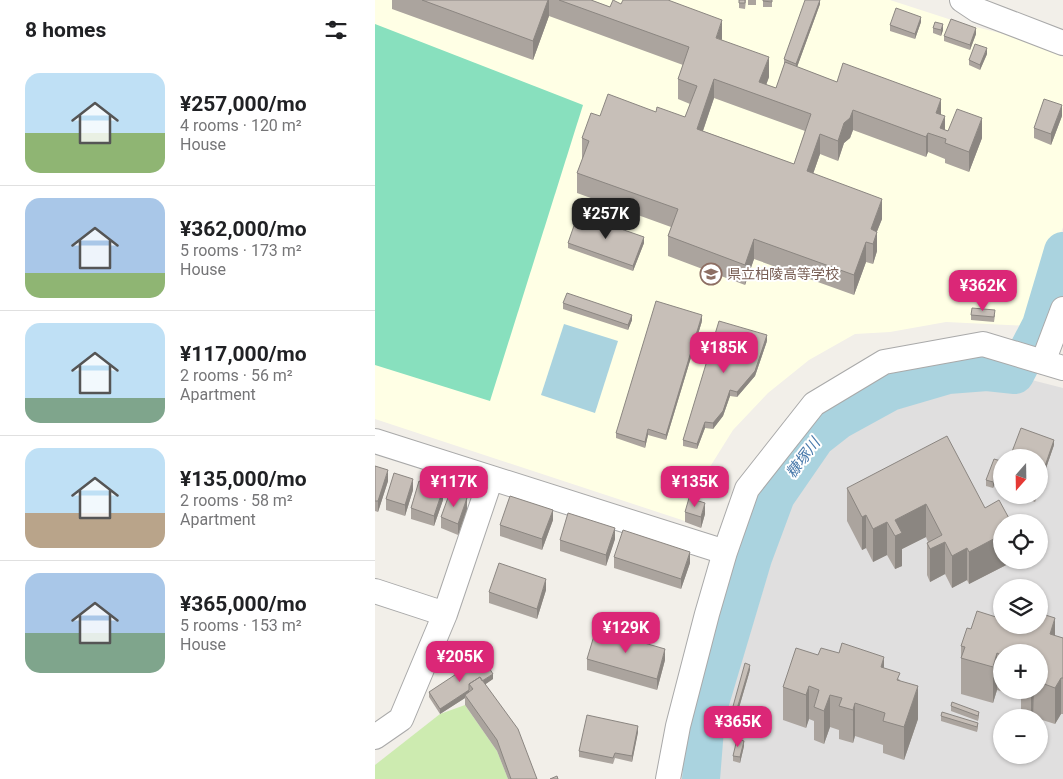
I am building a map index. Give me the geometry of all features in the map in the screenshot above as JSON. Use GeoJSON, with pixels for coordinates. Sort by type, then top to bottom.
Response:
{"type":"FeatureCollection","features":[{"type":"Feature","properties":{"kind":"street"},"geometry":{"type":"LineString","coordinates":[[962,0],[977,10],[1063,43]]}},
{"type":"Feature","properties":{"kind":"street"},"geometry":{"type":"LineString","coordinates":[[668,779],[678,726],[725,552],[747,489],[814,404],[884,362],[983,344],[1053,365],[1063,310]]}},
{"type":"Feature","properties":{"kind":"street"},"geometry":{"type":"LineString","coordinates":[[375,441],[725,552]]}},
{"type":"Feature","properties":{"kind":"street"},"geometry":{"type":"LineString","coordinates":[[375,737],[401,719],[445,614],[491,478]]}},
{"type":"Feature","properties":{"kind":"street"},"geometry":{"type":"LineString","coordinates":[[375,591],[445,614]]}},
{"type":"Feature","properties":{"kind":"shaded area","name":"県立柏陵高等学校"},"geometry":{"type":"Polygon","coordinates":[[[375,0],[890,0],[964,24],[1020,38],[1063,57],[1063,227],[1029,326],[946,322],[890,332],[855,334],[809,360],[768,393],[733,430],[708,470],[694,524],[375,419],[375,0]]]}},
{"type":"Feature","properties":{"kind":"shaded area"},"geometry":{"type":"Polygon","coordinates":[[[1016,376],[1063,388],[1063,779],[710,779],[719,736],[799,470],[835,431],[880,402],[932,387],[1016,376]]]}},
{"type":"Feature","properties":{"kind":"green space"},"geometry":{"type":"Polygon","coordinates":[[[375,24],[583,105],[490,401],[375,365],[375,24]]]}},
{"type":"Feature","properties":{"kind":"green space"},"geometry":{"type":"Polygon","coordinates":[[[465,705],[497,751],[508,779],[375,779],[375,765],[440,714],[465,705]]]}},
{"type":"Feature","properties":{"kind":"water"},"geometry":{"type":"Polygon","coordinates":[[[564,324],[618,341],[595,413],[541,395],[564,324]]]}},
{"type":"Feature","properties":{"kind":"building"},"geometry":{"type":"Polygon","coordinates":[[[422,0],[548,0],[533,41],[422,0]]]}},
{"type":"Feature","properties":{"kind":"building"},"geometry":{"type":"Polygon","coordinates":[[[559,0],[591,0],[610,7],[613,0],[621,4],[623,0],[668,0],[722,20],[716,38],[769,57],[759,82],[776,88],[785,62],[837,82],[843,63],[941,99],[936,113],[945,116],[940,128],[948,131],[957,109],[982,118],[969,152],[945,143],[946,139],[928,133],[926,137],[853,110],[850,118],[844,123],[838,141],[820,134],[807,171],[882,199],[871,229],[877,232],[873,244],[866,242],[854,275],[754,239],[745,265],[668,236],[678,209],[577,173],[589,141],[582,138],[591,113],[600,116],[608,94],[656,112],[657,107],[685,117],[697,86],[678,79],[689,47],[559,0]],[[714,79],[697,129],[794,164],[811,114],[714,79]]]}},
{"type":"Feature","properties":{"kind":"building"},"geometry":{"type":"Polygon","coordinates":[[[739,0],[745,0],[745,3],[739,3],[739,0]]]}},
{"type":"Feature","properties":{"kind":"building"},"geometry":{"type":"Polygon","coordinates":[[[805,0],[820,0],[796,64],[784,59],[805,0]]]}},
{"type":"Feature","properties":{"kind":"building"},"geometry":{"type":"Polygon","coordinates":[[[896,8],[921,17],[915,34],[890,25],[896,8]]]}},
{"type":"Feature","properties":{"kind":"building"},"geometry":{"type":"Polygon","coordinates":[[[951,19],[976,28],[970,45],[944,36],[951,19]]]}},
{"type":"Feature","properties":{"kind":"building"},"geometry":{"type":"Polygon","coordinates":[[[935,22],[943,24],[941,30],[933,28],[935,22]]]}},
{"type":"Feature","properties":{"kind":"building"},"geometry":{"type":"Polygon","coordinates":[[[975,44],[987,48],[980,65],[969,60],[975,44]]]}},
{"type":"Feature","properties":{"kind":"building"},"geometry":{"type":"Polygon","coordinates":[[[1044,99],[1062,105],[1051,134],[1034,128],[1044,99]]]}},
{"type":"Feature","properties":{"kind":"building"},"geometry":{"type":"Polygon","coordinates":[[[578,214],[644,237],[633,266],[568,243],[578,214]]]}},
{"type":"Feature","properties":{"kind":"building"},"geometry":{"type":"Polygon","coordinates":[[[567,293],[632,315],[628,325],[563,303],[567,293]]]}},
{"type":"Feature","properties":{"kind":"building"},"geometry":{"type":"Polygon","coordinates":[[[656,301],[702,315],[666,435],[648,429],[645,442],[616,433],[656,301]]]}},
{"type":"Feature","properties":{"kind":"building"},"geometry":{"type":"Polygon","coordinates":[[[972,308],[995,310],[994,317],[971,315],[972,308]]]}},
{"type":"Feature","properties":{"kind":"building"},"geometry":{"type":"Polygon","coordinates":[[[719,321],[767,335],[755,371],[737,392],[730,390],[723,411],[713,423],[705,422],[697,444],[683,440],[719,321]]]}},
{"type":"Feature","properties":{"kind":"building"},"geometry":{"type":"Polygon","coordinates":[[[1021,428],[1054,440],[1048,457],[1048,449],[1013,449],[1021,428]]]}},
{"type":"Feature","properties":{"kind":"building"},"geometry":{"type":"Polygon","coordinates":[[[947,436],[985,508],[993,503],[1001,504],[1007,514],[993,514],[993,539],[969,552],[967,548],[952,556],[945,542],[930,549],[927,543],[942,535],[926,504],[895,520],[902,533],[895,536],[887,522],[873,529],[866,515],[862,517],[847,488],[947,436]]]}},
{"type":"Feature","properties":{"kind":"building"},"geometry":{"type":"Polygon","coordinates":[[[993,462],[993,482],[986,480],[993,462]]]}},
{"type":"Feature","properties":{"kind":"building"},"geometry":{"type":"Polygon","coordinates":[[[375,466],[388,470],[378,501],[375,501],[375,466]]]}},
{"type":"Feature","properties":{"kind":"building"},"geometry":{"type":"Polygon","coordinates":[[[394,473],[413,479],[405,505],[386,499],[394,473]]]}},
{"type":"Feature","properties":{"kind":"building"},"geometry":{"type":"Polygon","coordinates":[[[419,481],[443,489],[434,516],[411,508],[419,481]]]}},
{"type":"Feature","properties":{"kind":"building"},"geometry":{"type":"Polygon","coordinates":[[[450,492],[467,498],[458,524],[441,517],[450,492]]]}},
{"type":"Feature","properties":{"kind":"building"},"geometry":{"type":"Polygon","coordinates":[[[510,496],[553,510],[542,539],[500,525],[510,496]]]}},
{"type":"Feature","properties":{"kind":"building"},"geometry":{"type":"Polygon","coordinates":[[[689,498],[705,503],[701,517],[685,512],[689,498]]]}},
{"type":"Feature","properties":{"kind":"building"},"geometry":{"type":"Polygon","coordinates":[[[568,513],[615,528],[606,555],[560,540],[568,513]]]}},
{"type":"Feature","properties":{"kind":"building"},"geometry":{"type":"Polygon","coordinates":[[[623,530],[690,552],[681,579],[614,557],[623,530]]]}},
{"type":"Feature","properties":{"kind":"building"},"geometry":{"type":"Polygon","coordinates":[[[499,563],[546,579],[537,609],[489,592],[499,563]]]}},
{"type":"Feature","properties":{"kind":"building"},"geometry":{"type":"Polygon","coordinates":[[[977,611],[993,616],[993,634],[1048,634],[1048,616],[1055,618],[1050,634],[1063,638],[1063,678],[1061,678],[1055,688],[1048,685],[1048,644],[993,644],[993,667],[961,658],[965,647],[961,646],[967,628],[971,629],[977,611]]]}},
{"type":"Feature","properties":{"kind":"building"},"geometry":{"type":"Polygon","coordinates":[[[596,629],[665,649],[657,679],[587,659],[596,629]]]}},
{"type":"Feature","properties":{"kind":"building"},"geometry":{"type":"Polygon","coordinates":[[[842,643],[884,657],[881,667],[900,673],[897,680],[918,686],[904,727],[883,721],[885,713],[855,703],[853,710],[839,706],[842,698],[830,695],[824,711],[814,707],[819,690],[809,686],[806,695],[783,687],[796,648],[818,655],[821,648],[839,653],[842,643]]]}},
{"type":"Feature","properties":{"kind":"building"},"geometry":{"type":"Polygon","coordinates":[[[482,657],[493,674],[482,681],[480,677],[469,684],[469,690],[440,709],[429,692],[482,657]]]}},
{"type":"Feature","properties":{"kind":"building"},"geometry":{"type":"Polygon","coordinates":[[[745,663],[750,665],[731,729],[727,728],[745,663]]]}},
{"type":"Feature","properties":{"kind":"building"},"geometry":{"type":"Polygon","coordinates":[[[480,677],[518,729],[537,779],[511,779],[497,740],[465,695],[473,689],[469,684],[480,677]]]}},
{"type":"Feature","properties":{"kind":"building"},"geometry":{"type":"Polygon","coordinates":[[[952,702],[979,712],[978,716],[951,706],[952,702]]]}},
{"type":"Feature","properties":{"kind":"building"},"geometry":{"type":"Polygon","coordinates":[[[942,712],[978,723],[977,727],[941,716],[942,712]]]}},
{"type":"Feature","properties":{"kind":"building"},"geometry":{"type":"Polygon","coordinates":[[[587,715],[638,726],[632,756],[615,753],[613,758],[579,751],[587,715]]]}},
{"type":"Feature","properties":{"kind":"building"},"geometry":{"type":"Polygon","coordinates":[[[737,739],[744,741],[740,757],[733,756],[737,739]]]}},
{"type":"Feature","properties":{"kind":"waterway","name":"糠塚川"},"geometry":{"type":"LineString","coordinates":[[701,779],[706,716],[753,558],[776,496],[816,438],[839,420],[890,392],[948,375],[987,372],[1015,375],[1041,325],[1063,251]]}},
{"type":"Feature","properties":{"kind":"place","name":"県立柏陵高等学校"},"geometry":{"type":"Point","coordinates":[711,274]}}]}
